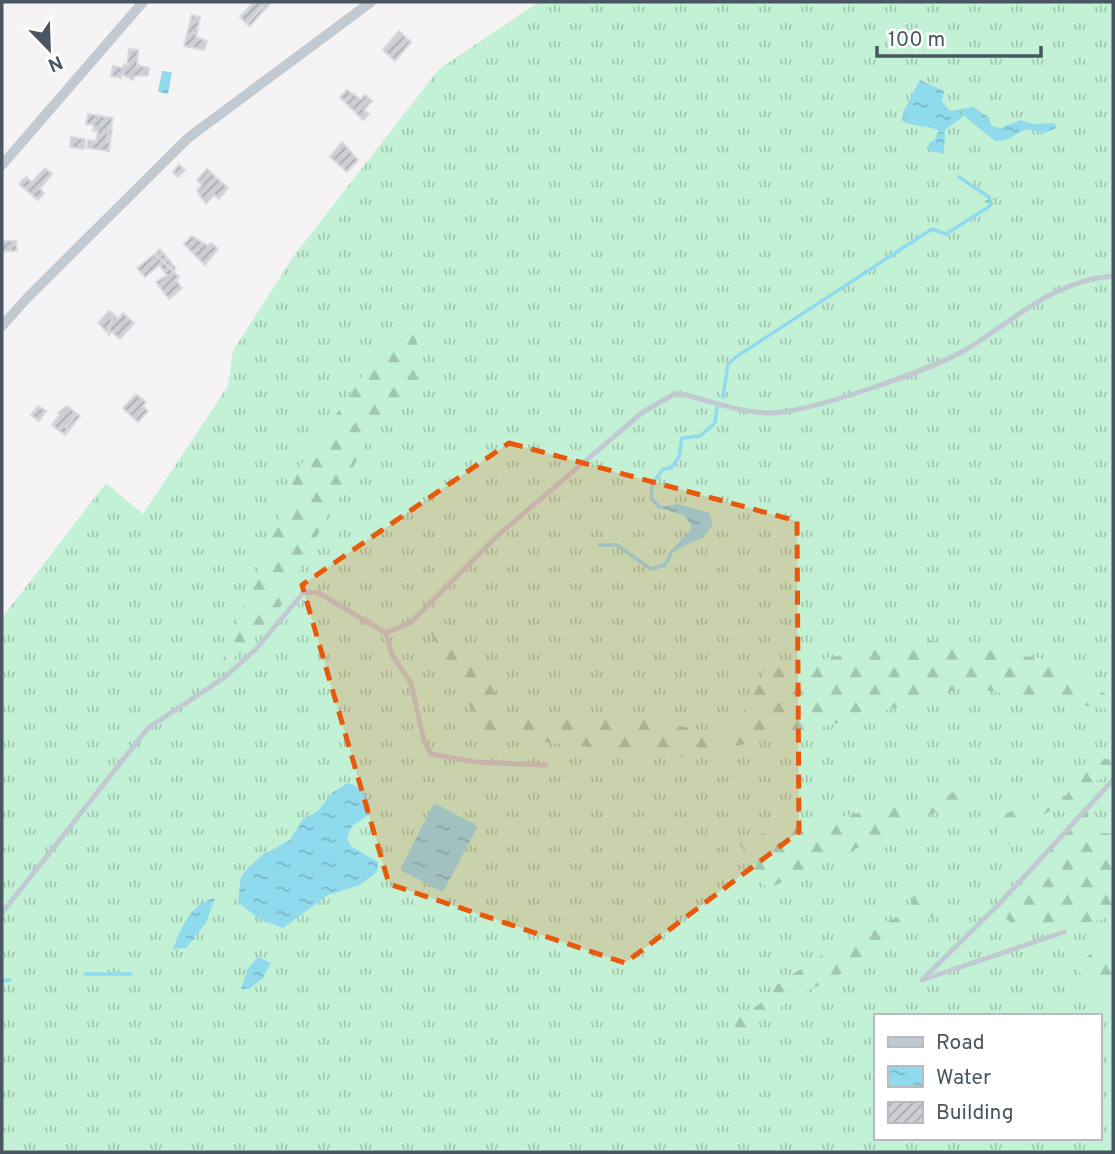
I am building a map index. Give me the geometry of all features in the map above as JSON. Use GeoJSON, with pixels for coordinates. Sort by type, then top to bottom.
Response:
{"type":"FeatureCollection","features":[{"type":"Feature","properties":{"kind":"street"},"geometry":{"type":"LineString","coordinates":[[2,165],[144,2]]}},
{"type":"Feature","properties":{"kind":"street"},"geometry":{"type":"LineString","coordinates":[[2,326],[188,138],[371,2]]}},
{"type":"Feature","properties":{"kind":"lane"},"geometry":{"type":"LineString","coordinates":[[386,633],[410,623],[497,536],[643,412],[676,393],[740,410],[770,413],[817,405],[964,351],[1064,286],[1087,278],[1113,276]]}},
{"type":"Feature","properties":{"kind":"lane"},"geometry":{"type":"LineString","coordinates":[[2,913],[148,728],[225,677],[256,649],[303,593],[317,592],[386,633],[392,655],[411,683],[424,741],[431,754],[475,762],[546,765]]}},
{"type":"Feature","properties":{"kind":"lane"},"geometry":{"type":"LineString","coordinates":[[1063,932],[922,979],[1000,903],[1113,780]]}},
{"type":"Feature","properties":{"kind":"path"},"geometry":{"type":"LineString","coordinates":[[960,110],[962,117]]}},
{"type":"Feature","properties":{"kind":"path"},"geometry":{"type":"LineString","coordinates":[[939,133],[947,133]]}},
{"type":"Feature","properties":{"kind":"path"},"geometry":{"type":"LineString","coordinates":[[985,202],[994,199]]}},
{"type":"Feature","properties":{"kind":"highlighted area"},"geometry":{"type":"Polygon","coordinates":[[[509,443],[797,521],[799,832],[625,963],[389,884],[302,585],[509,443]]]}},
{"type":"Feature","properties":{"kind":"green space"},"geometry":{"type":"Polygon","coordinates":[[[539,2],[1113,2],[1113,1152],[2,1152],[2,618],[106,483],[143,514],[228,386],[233,351],[293,257],[439,69],[539,2]]]}},
{"type":"Feature","properties":{"kind":"green space"},"geometry":{"type":"Polygon","coordinates":[[[414,333],[428,378],[372,431],[279,609],[217,675],[297,471],[375,358],[414,333]]]}},
{"type":"Feature","properties":{"kind":"green space"},"geometry":{"type":"Polygon","coordinates":[[[424,621],[486,670],[504,717],[610,713],[731,736],[765,671],[919,639],[1062,662],[1113,700],[1113,710],[965,687],[857,719],[686,757],[486,736],[424,621]]]}},
{"type":"Feature","properties":{"kind":"green space"},"geometry":{"type":"Polygon","coordinates":[[[1099,758],[1113,760],[1113,767],[1105,777],[1085,786],[1085,805],[1094,832],[1113,834],[1113,916],[1096,921],[1021,930],[1004,917],[1010,910],[1010,898],[1064,836],[1072,807],[1060,804],[1028,825],[1000,854],[989,850],[1006,814],[1048,793],[1066,796],[1084,767],[1099,758]]]}},
{"type":"Feature","properties":{"kind":"green space"},"geometry":{"type":"Polygon","coordinates":[[[1003,782],[767,889],[737,839],[1003,782]]]}},
{"type":"Feature","properties":{"kind":"green space"},"geometry":{"type":"Polygon","coordinates":[[[920,894],[923,905],[930,905],[933,916],[899,933],[836,977],[793,998],[738,1037],[730,1035],[729,1024],[767,999],[773,987],[865,927],[911,914],[913,896],[920,894]]]}},
{"type":"Feature","properties":{"kind":"green space"},"geometry":{"type":"Polygon","coordinates":[[[1113,938],[1113,984],[1100,997],[1074,966],[1113,938]]]}},
{"type":"Feature","properties":{"kind":"water"},"geometry":{"type":"Polygon","coordinates":[[[162,71],[172,72],[168,94],[158,92],[162,71]]]}},
{"type":"Feature","properties":{"kind":"water"},"geometry":{"type":"Polygon","coordinates":[[[920,80],[944,91],[942,101],[950,111],[973,107],[988,117],[992,126],[1001,128],[1020,120],[1034,124],[1055,123],[1056,128],[1045,133],[1026,129],[1006,140],[995,141],[964,116],[945,130],[944,154],[928,150],[929,143],[935,140],[938,130],[902,121],[903,112],[920,80]]]}},
{"type":"Feature","properties":{"kind":"water"},"geometry":{"type":"Polygon","coordinates":[[[678,504],[709,513],[713,524],[703,538],[665,557],[692,528],[685,516],[657,507],[678,504]]]}},
{"type":"Feature","properties":{"kind":"water"},"geometry":{"type":"Polygon","coordinates":[[[348,783],[365,794],[370,814],[352,826],[347,839],[351,846],[378,862],[377,872],[360,885],[328,895],[283,928],[259,919],[238,902],[241,877],[261,856],[290,840],[303,819],[318,811],[332,793],[348,783]]]}},
{"type":"Feature","properties":{"kind":"water"},"geometry":{"type":"Polygon","coordinates":[[[434,803],[478,826],[443,892],[400,870],[434,803]]]}},
{"type":"Feature","properties":{"kind":"water"},"geometry":{"type":"Polygon","coordinates":[[[215,898],[206,923],[186,948],[173,949],[183,925],[193,911],[199,905],[215,898]]]}},
{"type":"Feature","properties":{"kind":"water"},"geometry":{"type":"Polygon","coordinates":[[[258,957],[271,963],[262,979],[249,989],[241,989],[248,968],[258,957]]]}},
{"type":"Feature","properties":{"kind":"building"},"geometry":{"type":"Polygon","coordinates":[[[254,2],[271,3],[265,9],[262,7],[247,24],[240,17],[254,2]]]}},
{"type":"Feature","properties":{"kind":"building"},"geometry":{"type":"Polygon","coordinates":[[[262,7],[265,9],[250,26],[247,24],[262,7]]]}},
{"type":"Feature","properties":{"kind":"building"},"geometry":{"type":"Polygon","coordinates":[[[192,15],[200,17],[196,37],[207,41],[204,50],[184,46],[192,15]]]}},
{"type":"Feature","properties":{"kind":"building"},"geometry":{"type":"Polygon","coordinates":[[[399,31],[411,42],[395,61],[383,50],[399,31]]]}},
{"type":"Feature","properties":{"kind":"building"},"geometry":{"type":"Polygon","coordinates":[[[129,49],[138,50],[137,65],[149,68],[148,75],[134,76],[133,80],[122,74],[121,78],[111,76],[113,66],[123,68],[124,64],[127,65],[129,49]]]}},
{"type":"Feature","properties":{"kind":"building"},"geometry":{"type":"Polygon","coordinates":[[[347,90],[361,99],[365,95],[372,101],[364,110],[369,114],[363,120],[340,97],[347,90]]]}},
{"type":"Feature","properties":{"kind":"building"},"geometry":{"type":"Polygon","coordinates":[[[88,114],[113,118],[107,142],[110,142],[109,151],[87,148],[88,140],[96,142],[98,131],[93,131],[94,125],[86,124],[88,114]]]}},
{"type":"Feature","properties":{"kind":"building"},"geometry":{"type":"Polygon","coordinates":[[[109,127],[112,128],[110,142],[107,142],[109,127]]]}},
{"type":"Feature","properties":{"kind":"building"},"geometry":{"type":"Polygon","coordinates":[[[71,137],[85,139],[84,149],[70,147],[71,137]]]}},
{"type":"Feature","properties":{"kind":"building"},"geometry":{"type":"Polygon","coordinates":[[[342,142],[358,160],[347,172],[330,157],[342,142]]]}},
{"type":"Feature","properties":{"kind":"building"},"geometry":{"type":"Polygon","coordinates":[[[179,165],[185,170],[178,177],[173,172],[179,165]]]}},
{"type":"Feature","properties":{"kind":"building"},"geometry":{"type":"Polygon","coordinates":[[[45,168],[52,174],[40,189],[44,193],[38,200],[19,184],[26,177],[32,182],[45,168]]]}},
{"type":"Feature","properties":{"kind":"building"},"geometry":{"type":"Polygon","coordinates":[[[207,169],[228,188],[219,199],[214,195],[206,204],[197,191],[202,185],[197,180],[207,169]]]}},
{"type":"Feature","properties":{"kind":"building"},"geometry":{"type":"Polygon","coordinates":[[[192,236],[208,246],[211,243],[218,249],[205,265],[184,244],[192,236]]]}},
{"type":"Feature","properties":{"kind":"building"},"geometry":{"type":"Polygon","coordinates":[[[2,241],[16,241],[17,251],[2,251],[2,241]]]}},
{"type":"Feature","properties":{"kind":"building"},"geometry":{"type":"Polygon","coordinates":[[[160,249],[176,269],[174,271],[155,254],[160,249]]]}},
{"type":"Feature","properties":{"kind":"building"},"geometry":{"type":"Polygon","coordinates":[[[155,254],[179,277],[176,280],[182,288],[169,299],[156,282],[167,275],[159,265],[145,277],[137,268],[155,254]]]}},
{"type":"Feature","properties":{"kind":"building"},"geometry":{"type":"Polygon","coordinates":[[[109,311],[113,314],[109,334],[98,323],[109,311]]]}},
{"type":"Feature","properties":{"kind":"building"},"geometry":{"type":"Polygon","coordinates":[[[123,313],[134,323],[120,339],[112,332],[109,334],[113,314],[118,319],[123,313]]]}},
{"type":"Feature","properties":{"kind":"building"},"geometry":{"type":"Polygon","coordinates":[[[136,394],[146,402],[143,406],[148,411],[138,422],[123,408],[136,394]]]}},
{"type":"Feature","properties":{"kind":"building"},"geometry":{"type":"Polygon","coordinates":[[[38,406],[46,411],[39,421],[31,415],[38,406]]]}},
{"type":"Feature","properties":{"kind":"building"},"geometry":{"type":"Polygon","coordinates":[[[67,406],[77,414],[66,427],[69,430],[65,435],[52,425],[60,414],[58,413],[67,406]]]}},
{"type":"Feature","properties":{"kind":"building"},"geometry":{"type":"Polygon","coordinates":[[[77,414],[80,416],[69,430],[66,427],[77,414]]]}},
{"type":"Feature","properties":{"kind":"waterway"},"geometry":{"type":"LineString","coordinates":[[723,397],[728,364],[736,357],[932,229],[946,234],[990,206],[989,197],[959,177]]}},
{"type":"Feature","properties":{"kind":"waterway"},"geometry":{"type":"LineString","coordinates":[[659,507],[651,498],[652,484],[663,469],[671,468],[679,457],[682,438],[700,436],[715,423],[717,407]]}},
{"type":"Feature","properties":{"kind":"waterway"},"geometry":{"type":"LineString","coordinates":[[599,545],[617,545],[651,569],[665,565],[671,554]]}},
{"type":"Feature","properties":{"kind":"waterway"},"geometry":{"type":"LineString","coordinates":[[85,974],[131,974]]}},
{"type":"Feature","properties":{"kind":"waterway"},"geometry":{"type":"LineString","coordinates":[[2,981],[10,980]]}}]}
